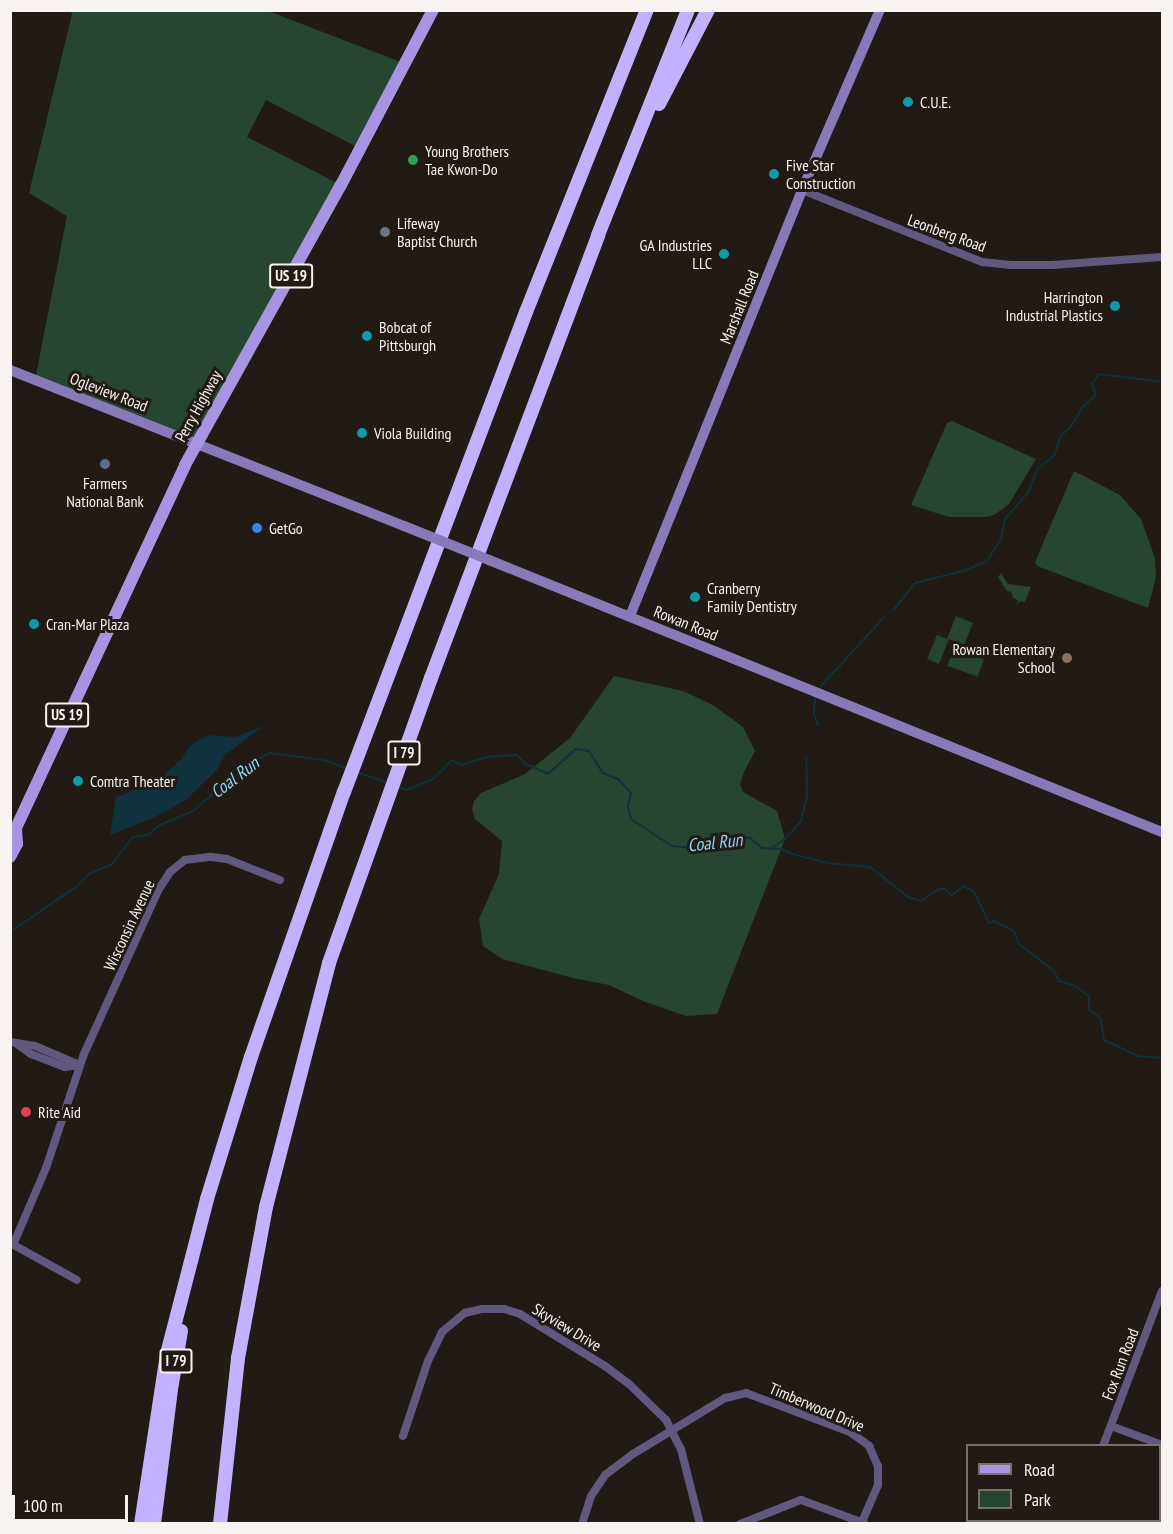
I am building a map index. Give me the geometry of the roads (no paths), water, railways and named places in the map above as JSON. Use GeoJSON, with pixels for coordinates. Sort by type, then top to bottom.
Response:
{"type":"FeatureCollection","features":[{"type":"Feature","properties":{"kind":"highway","name":"I 79"},"geometry":{"type":"LineString","coordinates":[[154,1524],[171,1389],[207,1199],[250,1057],[344,792],[526,312],[647,10]]}},
{"type":"Feature","properties":{"kind":"highway","name":"I 79"},"geometry":{"type":"LineString","coordinates":[[220,1524],[238,1358],[264,1219],[326,973],[435,666],[615,191],[688,10]]}},
{"type":"Feature","properties":{"kind":"highway"},"geometry":{"type":"LineString","coordinates":[[615,191],[708,10]]}},
{"type":"Feature","properties":{"kind":"highway"},"geometry":{"type":"LineString","coordinates":[[141,1524],[167,1354],[207,1199]]}},
{"type":"Feature","properties":{"kind":"main road","name":"Perry Highway"},"geometry":{"type":"LineString","coordinates":[[10,857],[17,844],[13,830],[155,526],[197,442],[325,215],[434,10]]}},
{"type":"Feature","properties":{"kind":"street","name":"Marshall Road"},"geometry":{"type":"LineString","coordinates":[[630,616],[802,190],[880,10]]}},
{"type":"Feature","properties":{"kind":"street","name":"Leonberg Road"},"geometry":{"type":"LineString","coordinates":[[802,190],[982,262],[1052,265],[1162,257]]}},
{"type":"Feature","properties":{"kind":"street","name":"Ogleview Road"},"geometry":{"type":"LineString","coordinates":[[10,369],[197,442]]}},
{"type":"Feature","properties":{"kind":"street","name":"Rowan Road"},"geometry":{"type":"LineString","coordinates":[[197,442],[1162,832]]}},
{"type":"Feature","properties":{"kind":"street","name":"Wisconsin Avenue"},"geometry":{"type":"LineString","coordinates":[[12,1244],[46,1168],[80,1065],[159,889],[175,867],[190,858],[211,857],[234,862],[280,880]]}},
{"type":"Feature","properties":{"kind":"street"},"geometry":{"type":"LineString","coordinates":[[13,1043],[31,1054],[65,1067],[80,1065]]}},
{"type":"Feature","properties":{"kind":"street"},"geometry":{"type":"LineString","coordinates":[[12,1244],[77,1280]]}},
{"type":"Feature","properties":{"kind":"street","name":"Fox Run Road"},"geometry":{"type":"LineString","coordinates":[[1104,1444],[1162,1291]]}},
{"type":"Feature","properties":{"kind":"street","name":"Skyview Drive"},"geometry":{"type":"LineString","coordinates":[[404,1436],[428,1361],[442,1332],[465,1313],[483,1309],[504,1309],[520,1314],[596,1360],[629,1384],[672,1429],[681,1449],[700,1524]]}},
{"type":"Feature","properties":{"kind":"street","name":"Timberwood Drive"},"geometry":{"type":"LineString","coordinates":[[582,1524],[591,1496],[605,1475],[672,1429],[724,1398],[746,1393],[850,1432],[869,1446],[878,1466],[878,1485],[864,1523]]}},
{"type":"Feature","properties":{"kind":"street"},"geometry":{"type":"LineString","coordinates":[[1111,1426],[1159,1444]]}},
{"type":"Feature","properties":{"kind":"street"},"geometry":{"type":"LineString","coordinates":[[740,1524],[801,1500],[864,1523]]}},
{"type":"Feature","properties":{"kind":"water"},"geometry":{"type":"Polygon","coordinates":[[[265,725],[225,755],[217,770],[186,800],[155,817],[110,835],[116,797],[157,782],[181,759],[191,745],[208,735],[236,737],[265,725]]]}},
{"type":"Feature","properties":{"kind":"waterway"},"geometry":{"type":"LineString","coordinates":[[894,609],[915,583],[966,570],[987,561],[1001,539],[1005,519],[1028,493],[1037,469],[1054,456],[1061,436],[1072,425],[1082,408],[1096,395],[1092,383],[1099,374],[1162,382]]}},
{"type":"Feature","properties":{"kind":"waterway"},"geometry":{"type":"LineString","coordinates":[[821,686],[884,617]]}},
{"type":"Feature","properties":{"kind":"waterway"},"geometry":{"type":"LineString","coordinates":[[815,699],[814,715],[818,725]]}},
{"type":"Feature","properties":{"kind":"waterway","name":"Coal Run"},"geometry":{"type":"LineString","coordinates":[[399,787],[406,790],[433,779],[452,760],[462,765],[486,757],[517,755],[526,764],[548,774],[576,749],[589,751],[603,773],[618,779],[631,793],[628,806],[631,819],[672,846],[697,848],[723,839],[739,836],[750,838],[762,848],[782,849],[792,854],[828,863],[870,867],[908,897],[921,901],[939,889],[945,889],[952,895],[964,886],[974,892],[989,923],[994,921],[1014,931],[1019,944],[1054,971],[1059,981],[1075,986],[1089,996],[1089,1009],[1101,1019],[1104,1040],[1138,1056],[1162,1058]]}},
{"type":"Feature","properties":{"kind":"waterway","name":"Coal Run"},"geometry":{"type":"LineString","coordinates":[[10,932],[76,887],[89,874],[112,864],[133,837],[148,835],[160,825],[193,811],[246,766],[269,753],[325,760],[348,769]]}},
{"type":"Feature","properties":{"kind":"waterway"},"geometry":{"type":"LineString","coordinates":[[773,847],[785,839],[801,821],[807,797],[806,758]]}},
{"type":"Feature","properties":{"kind":"waterway","name":"Coal Run"},"geometry":{"type":"LineString","coordinates":[[356,772],[388,783]]}},
{"type":"Feature","properties":{"kind":"place","name":"C.U.E."},"geometry":{"type":"Point","coordinates":[908,102]}},
{"type":"Feature","properties":{"kind":"place","name":"Young Brothers Tae Kwon-Do"},"geometry":{"type":"Point","coordinates":[413,160]}},
{"type":"Feature","properties":{"kind":"place","name":"Five Star Construction"},"geometry":{"type":"Point","coordinates":[774,174]}},
{"type":"Feature","properties":{"kind":"place","name":"Lifeway Baptist Church"},"geometry":{"type":"Point","coordinates":[385,232]}},
{"type":"Feature","properties":{"kind":"place","name":"GA Industries LLC"},"geometry":{"type":"Point","coordinates":[724,254]}},
{"type":"Feature","properties":{"kind":"place","name":"Harrington Industrial Plastics"},"geometry":{"type":"Point","coordinates":[1115,306]}},
{"type":"Feature","properties":{"kind":"place","name":"Bobcat of Pittsburgh"},"geometry":{"type":"Point","coordinates":[367,336]}},
{"type":"Feature","properties":{"kind":"place","name":"Viola Building"},"geometry":{"type":"Point","coordinates":[362,433]}},
{"type":"Feature","properties":{"kind":"place","name":"Farmers National Bank"},"geometry":{"type":"Point","coordinates":[105,464]}},
{"type":"Feature","properties":{"kind":"place","name":"GetGo"},"geometry":{"type":"Point","coordinates":[257,528]}},
{"type":"Feature","properties":{"kind":"place","name":"Cranberry Family Dentistry"},"geometry":{"type":"Point","coordinates":[695,597]}},
{"type":"Feature","properties":{"kind":"place","name":"Cran-Mar Plaza"},"geometry":{"type":"Point","coordinates":[34,624]}},
{"type":"Feature","properties":{"kind":"place","name":"Rowan Elementary School"},"geometry":{"type":"Point","coordinates":[1067,658]}},
{"type":"Feature","properties":{"kind":"place","name":"Comtra Theater"},"geometry":{"type":"Point","coordinates":[78,781]}},
{"type":"Feature","properties":{"kind":"place","name":"Rite Aid"},"geometry":{"type":"Point","coordinates":[26,1112]}}]}
